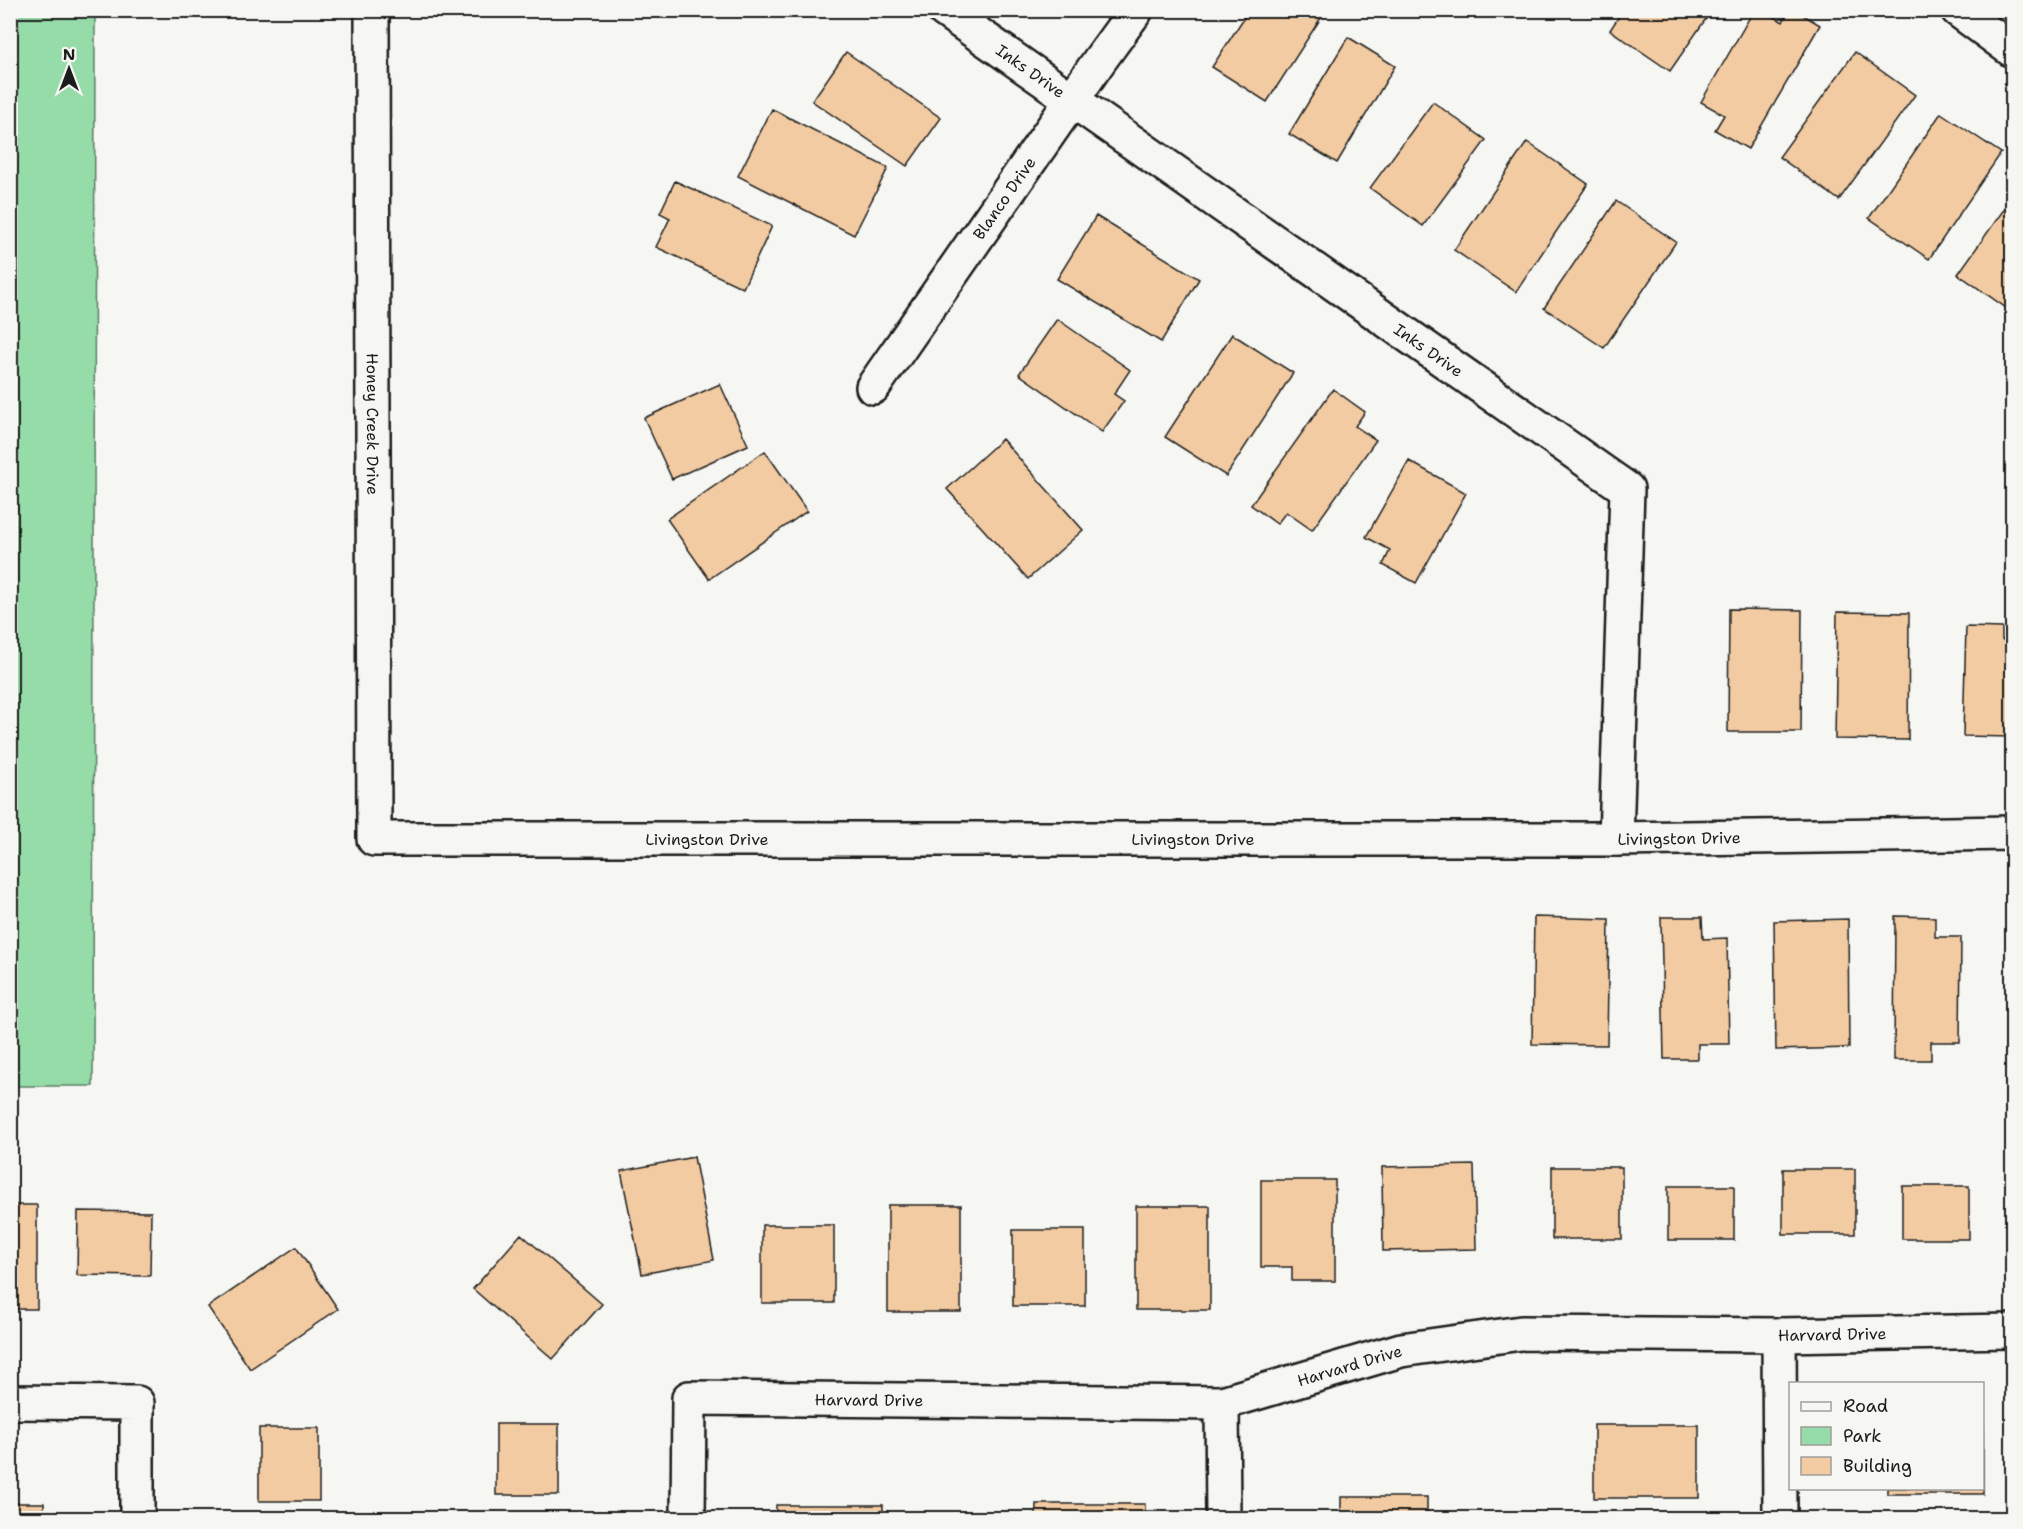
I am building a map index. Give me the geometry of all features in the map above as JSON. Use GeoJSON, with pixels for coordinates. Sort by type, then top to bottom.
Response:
{"type":"FeatureCollection","features":[{"type":"Feature","properties":{"kind":"street","name":"Honey Creek Drive"},"geometry":{"type":"LineString","coordinates":[[372,10],[374,839]]}},
{"type":"Feature","properties":{"kind":"street","name":"Inks Drive"},"geometry":{"type":"LineString","coordinates":[[944,10],[1627,489],[1616,839]]}},
{"type":"Feature","properties":{"kind":"street","name":"Blanco Drive"},"geometry":{"type":"LineString","coordinates":[[873,387],[1136,10]]}},
{"type":"Feature","properties":{"kind":"street"},"geometry":{"type":"LineString","coordinates":[[1958,10],[2013,50]]}},
{"type":"Feature","properties":{"kind":"street","name":"Livingston Drive"},"geometry":{"type":"LineString","coordinates":[[374,839],[1616,839],[2013,832]]}},
{"type":"Feature","properties":{"kind":"street","name":"Harvard Drive"},"geometry":{"type":"LineString","coordinates":[[688,1518],[689,1398],[1222,1403],[1401,1350],[1521,1333],[1779,1335],[2013,1331]]}},
{"type":"Feature","properties":{"kind":"street"},"geometry":{"type":"LineString","coordinates":[[1779,1335],[1780,1518]]}},
{"type":"Feature","properties":{"kind":"street"},"geometry":{"type":"LineString","coordinates":[[10,1402],[137,1403],[136,1518]]}},
{"type":"Feature","properties":{"kind":"street"},"geometry":{"type":"LineString","coordinates":[[1222,1403],[1223,1518]]}},
{"type":"Feature","properties":{"kind":"green space"},"geometry":{"type":"Polygon","coordinates":[[[11,10],[95,11],[93,1086],[11,1086],[11,10]]]}},
{"type":"Feature","properties":{"kind":"building"},"geometry":{"type":"Polygon","coordinates":[[[1249,10],[1326,10],[1267,102],[1212,67],[1249,10]]]}},
{"type":"Feature","properties":{"kind":"building"},"geometry":{"type":"Polygon","coordinates":[[[1623,10],[1712,10],[1670,71],[1610,30],[1623,10]]]}},
{"type":"Feature","properties":{"kind":"building"},"geometry":{"type":"Polygon","coordinates":[[[1754,10],[1763,10],[1783,22],[1789,10],[1795,10],[1820,25],[1748,149],[1715,130],[1724,115],[1701,102],[1754,10]]]}},
{"type":"Feature","properties":{"kind":"building"},"geometry":{"type":"Polygon","coordinates":[[[1348,37],[1395,66],[1337,163],[1289,134],[1348,37]]]}},
{"type":"Feature","properties":{"kind":"building"},"geometry":{"type":"Polygon","coordinates":[[[846,52],[941,118],[907,166],[812,101],[846,52]]]}},
{"type":"Feature","properties":{"kind":"building"},"geometry":{"type":"Polygon","coordinates":[[[1855,52],[1915,95],[1839,200],[1779,157],[1855,52]]]}},
{"type":"Feature","properties":{"kind":"building"},"geometry":{"type":"Polygon","coordinates":[[[1433,102],[1486,140],[1423,226],[1370,188],[1433,102]]]}},
{"type":"Feature","properties":{"kind":"building"},"geometry":{"type":"Polygon","coordinates":[[[772,109],[888,168],[854,235],[738,176],[772,109]]]}},
{"type":"Feature","properties":{"kind":"building"},"geometry":{"type":"Polygon","coordinates":[[[1941,113],[2001,153],[1929,259],[1869,218],[1941,113]]]}},
{"type":"Feature","properties":{"kind":"building"},"geometry":{"type":"Polygon","coordinates":[[[1527,142],[1588,184],[1516,292],[1454,250],[1527,142]]]}},
{"type":"Feature","properties":{"kind":"building"},"geometry":{"type":"Polygon","coordinates":[[[675,181],[772,226],[743,288],[656,247],[670,218],[660,213],[675,181]]]}},
{"type":"Feature","properties":{"kind":"building"},"geometry":{"type":"Polygon","coordinates":[[[2012,198],[2012,312],[1958,274],[2012,198]]]}},
{"type":"Feature","properties":{"kind":"building"},"geometry":{"type":"Polygon","coordinates":[[[1616,201],[1676,242],[1604,348],[1544,308],[1616,201]]]}},
{"type":"Feature","properties":{"kind":"building"},"geometry":{"type":"Polygon","coordinates":[[[1096,216],[1199,279],[1161,342],[1057,279],[1096,216]]]}},
{"type":"Feature","properties":{"kind":"building"},"geometry":{"type":"Polygon","coordinates":[[[1057,319],[1130,370],[1114,394],[1124,401],[1102,432],[1019,374],[1057,319]]]}},
{"type":"Feature","properties":{"kind":"building"},"geometry":{"type":"Polygon","coordinates":[[[1232,334],[1293,373],[1226,476],[1165,437],[1232,334]]]}},
{"type":"Feature","properties":{"kind":"building"},"geometry":{"type":"Polygon","coordinates":[[[720,384],[748,445],[672,479],[644,418],[720,384]]]}},
{"type":"Feature","properties":{"kind":"building"},"geometry":{"type":"Polygon","coordinates":[[[1333,389],[1365,412],[1355,426],[1376,440],[1312,530],[1286,512],[1277,524],[1251,505],[1333,389]]]}},
{"type":"Feature","properties":{"kind":"building"},"geometry":{"type":"Polygon","coordinates":[[[1002,439],[1083,530],[1028,579],[947,489],[1002,439]]]}},
{"type":"Feature","properties":{"kind":"building"},"geometry":{"type":"Polygon","coordinates":[[[765,451],[807,511],[709,579],[667,519],[765,451]]]}},
{"type":"Feature","properties":{"kind":"building"},"geometry":{"type":"Polygon","coordinates":[[[1409,461],[1466,493],[1416,583],[1383,565],[1390,550],[1366,537],[1409,461]]]}},
{"type":"Feature","properties":{"kind":"building"},"geometry":{"type":"Polygon","coordinates":[[[1729,609],[1802,610],[1801,732],[1728,732],[1729,609]]]}},
{"type":"Feature","properties":{"kind":"building"},"geometry":{"type":"Polygon","coordinates":[[[1837,612],[1909,613],[1908,740],[1835,739],[1837,612]]]}},
{"type":"Feature","properties":{"kind":"building"},"geometry":{"type":"Polygon","coordinates":[[[1966,627],[2002,628],[2002,640],[2012,640],[2012,737],[1963,736],[1966,627]]]}},
{"type":"Feature","properties":{"kind":"building"},"geometry":{"type":"Polygon","coordinates":[[[1895,916],[1935,917],[1935,937],[1961,937],[1960,1042],[1931,1042],[1931,1060],[1894,1060],[1895,916]]]}},
{"type":"Feature","properties":{"kind":"building"},"geometry":{"type":"Polygon","coordinates":[[[1534,917],[1609,919],[1607,1045],[1532,1044],[1534,917]]]}},
{"type":"Feature","properties":{"kind":"building"},"geometry":{"type":"Polygon","coordinates":[[[1661,917],[1702,917],[1703,939],[1727,938],[1729,1044],[1698,1044],[1698,1059],[1664,1059],[1661,917]]]}},
{"type":"Feature","properties":{"kind":"building"},"geometry":{"type":"Polygon","coordinates":[[[1848,919],[1849,1048],[1776,1050],[1774,921],[1848,919]]]}},
{"type":"Feature","properties":{"kind":"building"},"geometry":{"type":"Polygon","coordinates":[[[694,1157],[714,1260],[642,1274],[621,1171],[694,1157]]]}},
{"type":"Feature","properties":{"kind":"building"},"geometry":{"type":"Polygon","coordinates":[[[1474,1165],[1476,1249],[1383,1251],[1382,1167],[1474,1165]]]}},
{"type":"Feature","properties":{"kind":"building"},"geometry":{"type":"Polygon","coordinates":[[[1552,1167],[1622,1167],[1622,1239],[1552,1239],[1552,1167]]]}},
{"type":"Feature","properties":{"kind":"building"},"geometry":{"type":"Polygon","coordinates":[[[1783,1169],[1855,1169],[1855,1234],[1783,1234],[1783,1169]]]}},
{"type":"Feature","properties":{"kind":"building"},"geometry":{"type":"Polygon","coordinates":[[[1261,1180],[1335,1180],[1335,1281],[1292,1281],[1292,1267],[1261,1267],[1261,1180]]]}},
{"type":"Feature","properties":{"kind":"building"},"geometry":{"type":"Polygon","coordinates":[[[1668,1186],[1734,1186],[1734,1240],[1668,1240],[1668,1186]]]}},
{"type":"Feature","properties":{"kind":"building"},"geometry":{"type":"Polygon","coordinates":[[[1902,1186],[1969,1186],[1969,1239],[1902,1239],[1902,1186]]]}},
{"type":"Feature","properties":{"kind":"building"},"geometry":{"type":"Polygon","coordinates":[[[10,1205],[37,1205],[37,1309],[10,1309],[10,1205]]]}},
{"type":"Feature","properties":{"kind":"building"},"geometry":{"type":"Polygon","coordinates":[[[888,1205],[961,1205],[961,1312],[888,1312],[888,1205]]]}},
{"type":"Feature","properties":{"kind":"building"},"geometry":{"type":"Polygon","coordinates":[[[1136,1206],[1210,1206],[1210,1310],[1136,1310],[1136,1206]]]}},
{"type":"Feature","properties":{"kind":"building"},"geometry":{"type":"Polygon","coordinates":[[[78,1211],[151,1212],[150,1276],[77,1275],[78,1211]]]}},
{"type":"Feature","properties":{"kind":"building"},"geometry":{"type":"Polygon","coordinates":[[[762,1225],[834,1225],[834,1303],[762,1303],[762,1225]]]}},
{"type":"Feature","properties":{"kind":"building"},"geometry":{"type":"Polygon","coordinates":[[[1013,1230],[1085,1230],[1085,1306],[1013,1306],[1013,1230]]]}},
{"type":"Feature","properties":{"kind":"building"},"geometry":{"type":"Polygon","coordinates":[[[521,1234],[602,1304],[553,1359],[473,1289],[521,1234]]]}},
{"type":"Feature","properties":{"kind":"building"},"geometry":{"type":"Polygon","coordinates":[[[296,1247],[338,1309],[250,1369],[208,1307],[296,1247]]]}},
{"type":"Feature","properties":{"kind":"building"},"geometry":{"type":"Polygon","coordinates":[[[496,1424],[559,1424],[559,1495],[496,1495],[496,1424]]]}},
{"type":"Feature","properties":{"kind":"building"},"geometry":{"type":"Polygon","coordinates":[[[1594,1425],[1699,1425],[1699,1498],[1594,1498],[1594,1425]]]}},
{"type":"Feature","properties":{"kind":"building"},"geometry":{"type":"Polygon","coordinates":[[[259,1428],[319,1428],[319,1501],[259,1501],[259,1428]]]}},
{"type":"Feature","properties":{"kind":"building"},"geometry":{"type":"Polygon","coordinates":[[[1887,1490],[1983,1490],[1983,1494],[1887,1494],[1887,1490]]]}},
{"type":"Feature","properties":{"kind":"building"},"geometry":{"type":"Polygon","coordinates":[[[1341,1497],[1427,1497],[1427,1518],[1341,1518],[1341,1497]]]}},
{"type":"Feature","properties":{"kind":"building"},"geometry":{"type":"Polygon","coordinates":[[[10,1503],[44,1503],[44,1518],[10,1518],[10,1503]]]}},
{"type":"Feature","properties":{"kind":"building"},"geometry":{"type":"Polygon","coordinates":[[[1036,1504],[1145,1504],[1145,1518],[1036,1518],[1036,1504]]]}},
{"type":"Feature","properties":{"kind":"building"},"geometry":{"type":"Polygon","coordinates":[[[776,1505],[883,1505],[883,1518],[776,1518],[776,1505]]]}}]}
